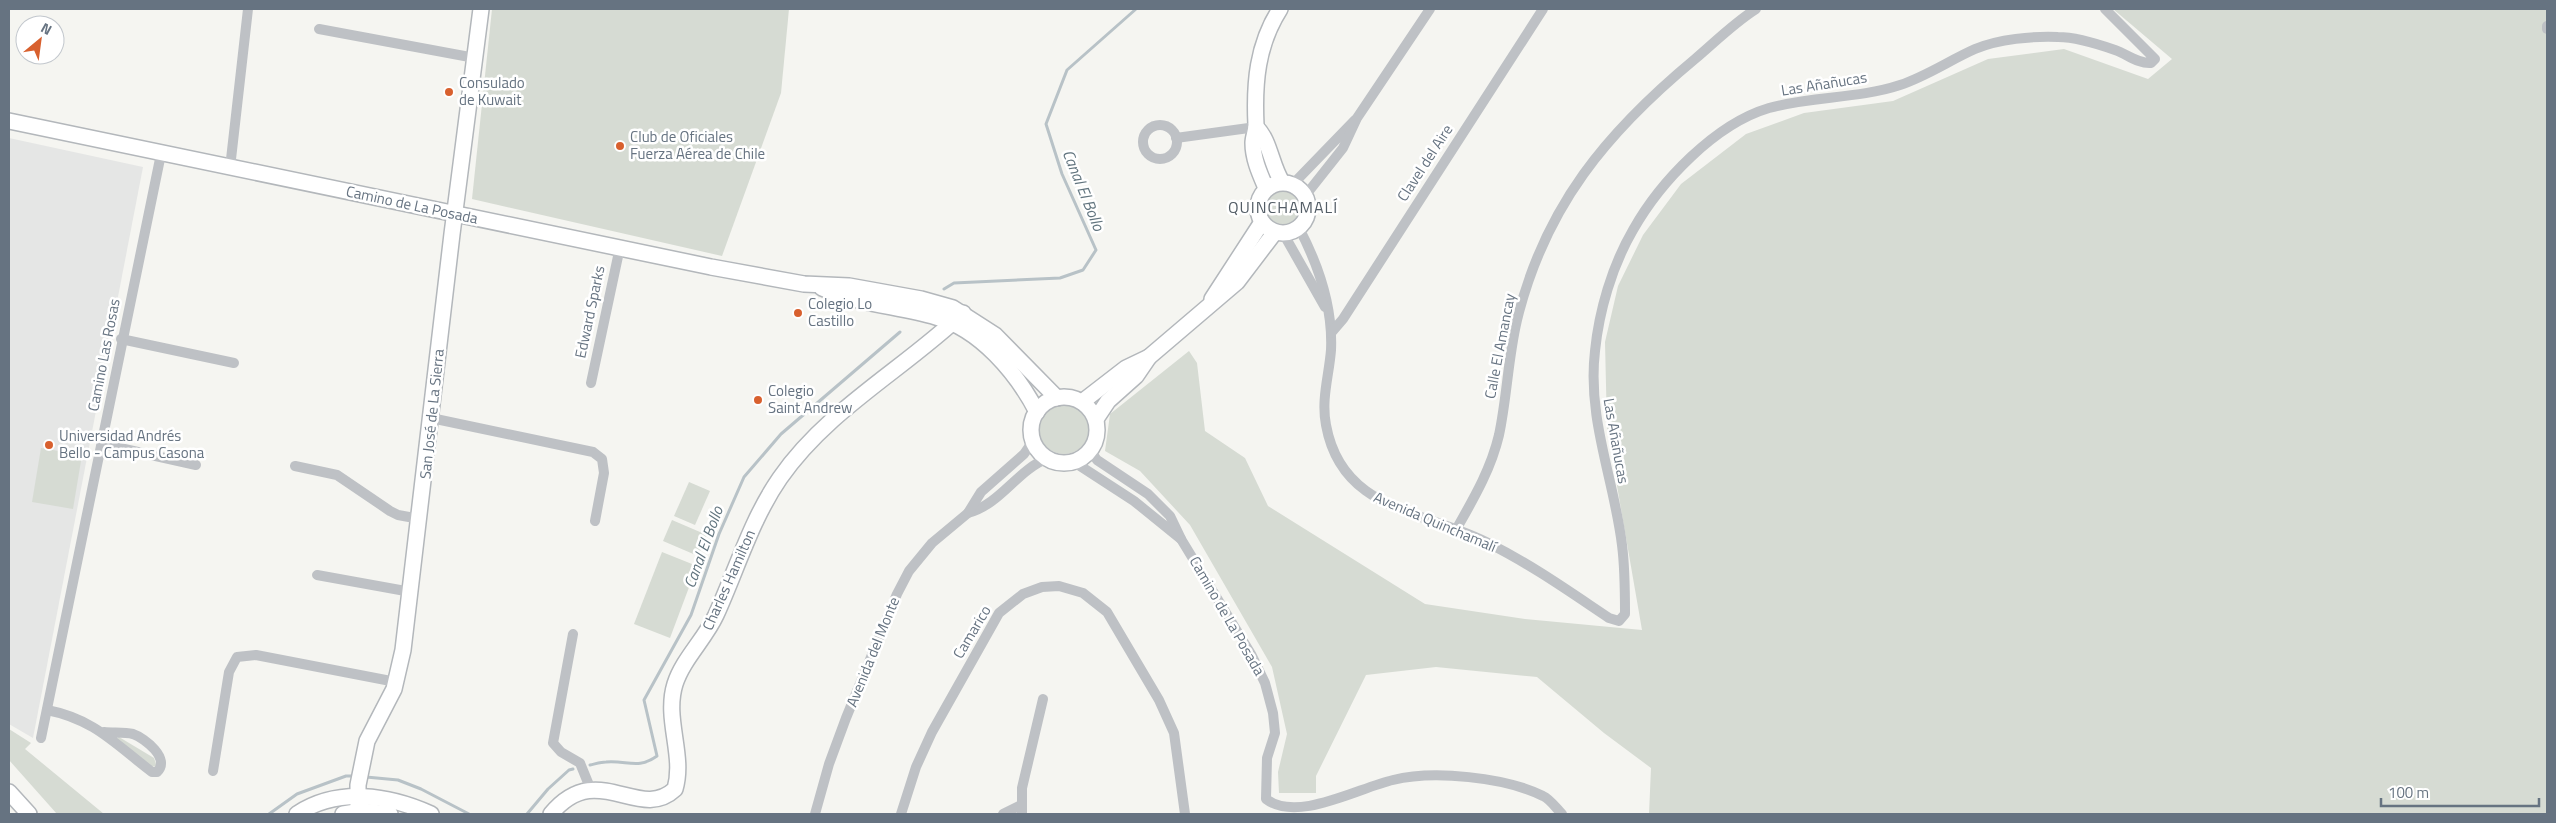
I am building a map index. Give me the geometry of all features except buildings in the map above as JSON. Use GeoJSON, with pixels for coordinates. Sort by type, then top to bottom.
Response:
{"type":"FeatureCollection","features":[{"type":"Feature","properties":{"kind":"street"},"geometry":{"type":"LineString","coordinates":[[230,168],[248,9]]}},
{"type":"Feature","properties":{"kind":"street","name":"San José de La Sierra"},"geometry":{"type":"LineString","coordinates":[[358,812],[357,796],[368,741],[396,682],[403,650],[420,518],[454,214],[481,9]]}},
{"type":"Feature","properties":{"kind":"street"},"geometry":{"type":"LineString","coordinates":[[1279,233],[1262,222],[1257,204],[1266,188],[1253,148],[1256,127],[1254,89],[1258,62],[1265,38],[1280,9]]}},
{"type":"Feature","properties":{"kind":"street"},"geometry":{"type":"LineString","coordinates":[[1305,196],[1343,148],[1358,118],[1430,9]]}},
{"type":"Feature","properties":{"kind":"street","name":"Clavel del Aire"},"geometry":{"type":"LineString","coordinates":[[1331,333],[1342,319],[1543,9]]}},
{"type":"Feature","properties":{"kind":"street","name":"Calle El Amancay"},"geometry":{"type":"LineString","coordinates":[[1457,528],[1484,479],[1495,448],[1512,342],[1522,300],[1541,248],[1560,210],[1596,155],[1634,112],[1669,80],[1756,9]]}},
{"type":"Feature","properties":{"kind":"street","name":"Las Añañucas"},"geometry":{"type":"LineString","coordinates":[[1619,621],[1625,614],[1622,544],[1592,401],[1595,351],[1610,282],[1633,230],[1663,187],[1693,155],[1721,132],[1767,109],[1801,101],[1859,95],[1899,85],[1939,69],[1977,48],[2029,38],[2061,37],[2116,50],[2144,64],[2151,64],[2155,59],[2105,9]]}},
{"type":"Feature","properties":{"kind":"street"},"geometry":{"type":"LineString","coordinates":[[319,29],[476,58]]}},
{"type":"Feature","properties":{"kind":"street"},"geometry":{"type":"LineString","coordinates":[[1266,188],[1288,183],[1358,118]]}},
{"type":"Feature","properties":{"kind":"street","name":"Camino de La Posada"},"geometry":{"type":"LineString","coordinates":[[9,121],[454,214],[816,286],[849,286],[900,294],[939,303],[1002,362],[1025,390],[1037,412]]}},
{"type":"Feature","properties":{"kind":"street"},"geometry":{"type":"LineString","coordinates":[[1176,138],[1256,127]]}},
{"type":"Feature","properties":{"kind":"street"},"geometry":{"type":"LineString","coordinates":[[1096,419],[1108,401],[1136,376],[1149,357],[1237,282],[1279,233],[1299,228],[1307,216],[1308,203],[1305,196],[1288,183],[1272,162],[1264,138],[1256,127]]}},
{"type":"Feature","properties":{"kind":"street","name":"Camino Las Rosas"},"geometry":{"type":"LineString","coordinates":[[41,738],[102,444],[121,339],[161,154]]}},
{"type":"Feature","properties":{"kind":"street"},"geometry":{"type":"LineString","coordinates":[[1208,305],[1262,222]]}},
{"type":"Feature","properties":{"kind":"street","name":"Avenida Quinchamalí"},"geometry":{"type":"LineString","coordinates":[[1299,228],[1321,273],[1331,333],[1324,412],[1332,448],[1343,468],[1358,486],[1385,504],[1457,528],[1510,554],[1609,618],[1619,621]]}},
{"type":"Feature","properties":{"kind":"street","name":"Avenida Quinchamalí"},"geometry":{"type":"LineString","coordinates":[[1279,233],[1327,310]]}},
{"type":"Feature","properties":{"kind":"street","name":"Edward Sparks"},"geometry":{"type":"LineString","coordinates":[[591,383],[620,247]]}},
{"type":"Feature","properties":{"kind":"street","name":"Camino de La Posada"},"geometry":{"type":"LineString","coordinates":[[957,318],[995,335],[1057,398]]}},
{"type":"Feature","properties":{"kind":"street","name":"Charles Hamilton"},"geometry":{"type":"LineString","coordinates":[[591,790],[649,802],[661,800],[675,789],[678,772],[671,718],[672,698],[676,682],[715,618],[749,535],[768,498],[795,459],[822,431],[957,318]]}},
{"type":"Feature","properties":{"kind":"street"},"geometry":{"type":"LineString","coordinates":[[121,339],[234,363]]}},
{"type":"Feature","properties":{"kind":"street"},"geometry":{"type":"LineString","coordinates":[[1082,402],[1126,368],[1149,357]]}},
{"type":"Feature","properties":{"kind":"street"},"geometry":{"type":"LineString","coordinates":[[1057,398],[1073,398],[1082,402],[1096,419],[1097,436],[1090,450],[1074,462],[1058,462],[1048,458],[1034,442],[1032,423],[1037,412],[1046,403],[1057,398]]}},
{"type":"Feature","properties":{"kind":"street"},"geometry":{"type":"LineString","coordinates":[[431,418],[594,452],[602,459],[604,473],[595,521]]}},
{"type":"Feature","properties":{"kind":"street","name":"Avenida del Monte"},"geometry":{"type":"LineString","coordinates":[[968,513],[981,492],[1024,454],[1034,442]]}},
{"type":"Feature","properties":{"kind":"street"},"geometry":{"type":"LineString","coordinates":[[102,444],[196,465]]}},
{"type":"Feature","properties":{"kind":"street","name":"Camino de La Posada"},"geometry":{"type":"LineString","coordinates":[[1090,450],[1095,459],[1157,501],[1170,516],[1251,654],[1265,683],[1273,713],[1275,733],[1267,758],[1266,799],[1272,809],[1310,808],[1393,780],[1438,776],[1481,780],[1520,787],[1545,796],[1562,814]]}},
{"type":"Feature","properties":{"kind":"street","name":"Avenida del Monte"},"geometry":{"type":"LineString","coordinates":[[815,814],[840,733],[903,582],[916,560],[932,543],[968,513],[989,504],[1034,465],[1048,458]]}},
{"type":"Feature","properties":{"kind":"street","name":"Camino de La Posada"},"geometry":{"type":"LineString","coordinates":[[1074,462],[1134,501],[1182,539]]}},
{"type":"Feature","properties":{"kind":"street"},"geometry":{"type":"LineString","coordinates":[[295,466],[337,475],[390,511],[398,515],[420,518]]}},
{"type":"Feature","properties":{"kind":"street"},"geometry":{"type":"LineString","coordinates":[[317,574],[410,592]]}},
{"type":"Feature","properties":{"kind":"street","name":"Camarico"},"geometry":{"type":"LineString","coordinates":[[901,814],[916,767],[932,732],[999,613],[1022,594],[1042,588],[1059,586],[1083,593],[1107,612],[1162,705],[1174,733],[1185,814]]}},
{"type":"Feature","properties":{"kind":"street"},"geometry":{"type":"LineString","coordinates":[[551,814],[572,796],[591,790],[580,764],[561,752],[553,743],[573,634]]}},
{"type":"Feature","properties":{"kind":"street"},"geometry":{"type":"LineString","coordinates":[[213,771],[229,672],[238,657],[256,655],[396,682]]}},
{"type":"Feature","properties":{"kind":"street"},"geometry":{"type":"LineString","coordinates":[[1003,814],[1022,810],[1022,788],[1042,699]]}},
{"type":"Feature","properties":{"kind":"street"},"geometry":{"type":"LineString","coordinates":[[47,710],[70,715],[104,732],[152,772],[160,770],[161,762],[158,755],[142,740],[127,733],[104,732]]}},
{"type":"Feature","properties":{"kind":"street"},"geometry":{"type":"LineString","coordinates":[[9,792],[29,814]]}},
{"type":"Feature","properties":{"kind":"street"},"geometry":{"type":"LineString","coordinates":[[297,814],[319,802],[357,796],[401,803],[431,814]]}},
{"type":"Feature","properties":{"kind":"street"},"geometry":{"type":"LineString","coordinates":[[343,814],[358,812],[390,814]]}},
{"type":"Feature","properties":{"kind":"shaded area","name":"Club de Oficiales Fuerza Aérea de Chile"},"geometry":{"type":"Polygon","coordinates":[[[492,9],[789,9],[781,93],[722,256],[472,199],[492,9]]]}},
{"type":"Feature","properties":{"kind":"shaded area"},"geometry":{"type":"Polygon","coordinates":[[[2113,9],[2547,9],[2547,814],[1649,814],[1651,768],[1604,733],[1537,677],[1436,667],[1366,675],[1316,776],[1316,793],[1279,793],[1278,772],[1287,734],[1272,667],[1190,525],[1140,471],[1105,451],[1110,414],[1189,351],[1197,363],[1205,431],[1245,458],[1268,506],[1425,604],[1525,619],[1642,630],[1607,428],[1605,342],[1618,286],[1643,235],[1681,184],[1746,134],[1804,113],[1893,101],[1988,59],[2064,49],[2148,79],[2172,59],[2113,9]]]}},
{"type":"Feature","properties":{"kind":"shaded area","name":"Universidad Andrés Bello - Campus Casona"},"geometry":{"type":"Polygon","coordinates":[[[9,138],[143,167],[33,738],[9,724],[9,138]]]}},
{"type":"Feature","properties":{"kind":"shaded area"},"geometry":{"type":"Polygon","coordinates":[[[1282,190],[1289,191],[1295,195],[1299,201],[1299,215],[1295,221],[1289,225],[1282,226],[1275,225],[1269,221],[1265,215],[1264,208],[1265,201],[1269,195],[1275,191],[1282,190]]]}},
{"type":"Feature","properties":{"kind":"shaded area"},"geometry":{"type":"Polygon","coordinates":[[[1069,404],[1082,411],[1088,419],[1088,439],[1082,447],[1074,453],[1059,454],[1046,447],[1040,439],[1039,424],[1046,411],[1054,405],[1069,404]]]}},
{"type":"Feature","properties":{"kind":"shaded area"},"geometry":{"type":"Polygon","coordinates":[[[41,448],[82,455],[73,509],[32,502],[41,448]]]}},
{"type":"Feature","properties":{"kind":"shaded area"},"geometry":{"type":"Polygon","coordinates":[[[689,482],[710,491],[695,525],[674,516],[689,482]]]}},
{"type":"Feature","properties":{"kind":"shaded area"},"geometry":{"type":"Polygon","coordinates":[[[672,520],[707,535],[698,556],[663,541],[672,520]]]}},
{"type":"Feature","properties":{"kind":"shaded area"},"geometry":{"type":"Polygon","coordinates":[[[662,552],[697,566],[670,638],[634,624],[662,552]]]}},
{"type":"Feature","properties":{"kind":"shaded area"},"geometry":{"type":"Polygon","coordinates":[[[9,729],[31,743],[25,749],[104,814],[57,814],[9,760],[9,729]]]}},
{"type":"Feature","properties":{"kind":"shaded area"},"geometry":{"type":"Polygon","coordinates":[[[119,737],[154,758],[157,767],[151,766],[115,739],[119,737]]]}},
{"type":"Feature","properties":{"kind":"waterway","name":"Canal El Bollo"},"geometry":{"type":"LineString","coordinates":[[944,289],[954,283],[1060,278],[1083,270],[1096,250],[1062,174],[1046,124],[1067,70],[1136,9]]}},
{"type":"Feature","properties":{"kind":"waterway","name":"Canal El Bollo"},"geometry":{"type":"LineString","coordinates":[[590,765],[602,762],[638,764],[657,756],[644,700],[691,615],[719,534],[744,477],[781,434],[900,332]]}},
{"type":"Feature","properties":{"kind":"waterway","name":"Canal El Bollo"},"geometry":{"type":"LineString","coordinates":[[527,814],[548,789],[569,770],[573,769]]}},
{"type":"Feature","properties":{"kind":"waterway","name":"Canal El Bollo"},"geometry":{"type":"LineString","coordinates":[[269,814],[297,794],[346,776],[353,776]]}},
{"type":"Feature","properties":{"kind":"waterway","name":"Canal El Bollo"},"geometry":{"type":"LineString","coordinates":[[366,777],[398,780],[421,789],[469,814]]}},
{"type":"Feature","properties":{"kind":"place","name":"Consulado de Kuwait"},"geometry":{"type":"Point","coordinates":[449,92]}},
{"type":"Feature","properties":{"kind":"place","name":"Club de Oficiales Fuerza Aérea de Chile"},"geometry":{"type":"Point","coordinates":[620,146]}},
{"type":"Feature","properties":{"kind":"place","name":"Colegio Lo Castillo"},"geometry":{"type":"Point","coordinates":[798,313]}},
{"type":"Feature","properties":{"kind":"place","name":"Colegio Saint Andrew"},"geometry":{"type":"Point","coordinates":[758,400]}},
{"type":"Feature","properties":{"kind":"place","name":"Universidad Andrés Bello - Campus Casona"},"geometry":{"type":"Point","coordinates":[49,445]}},
{"type":"Feature","properties":{"kind":"district","name":"QUINCHAMALÍ"},"geometry":{"type":"Point","coordinates":[1283,207]}}]}
